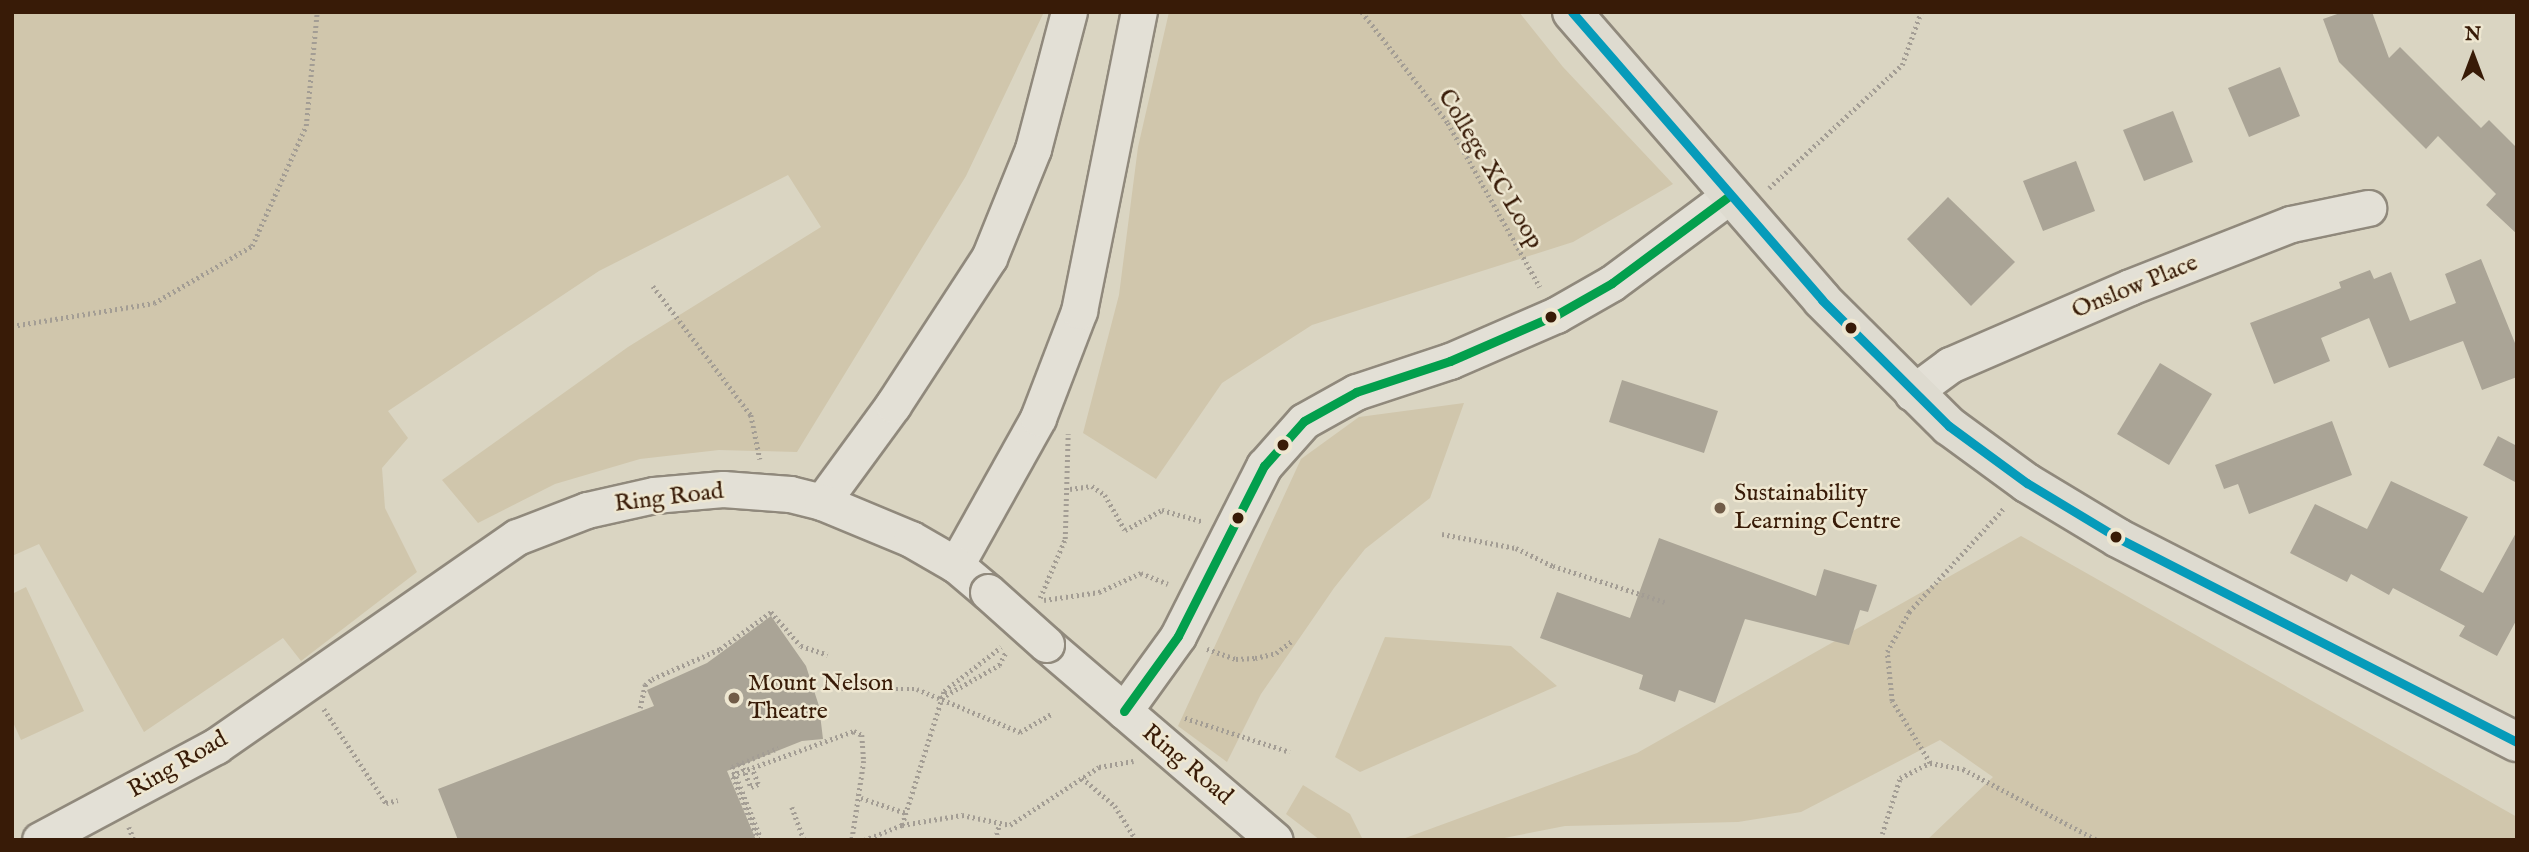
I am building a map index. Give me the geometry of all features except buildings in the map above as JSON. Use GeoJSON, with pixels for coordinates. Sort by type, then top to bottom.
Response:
{"type":"FeatureCollection","features":[{"type":"Feature","properties":{"kind":"main road"},"geometry":{"type":"LineString","coordinates":[[1572,12],[1735,205],[1912,393],[2027,483],[2118,538],[2517,742]]}},
{"type":"Feature","properties":{"kind":"street"},"geometry":{"type":"LineString","coordinates":[[822,502],[893,405],[989,258],[1033,149],[1069,12]]}},
{"type":"Feature","properties":{"kind":"street"},"geometry":{"type":"LineString","coordinates":[[956,565],[1038,418],[1092,265],[1139,12]]}},
{"type":"Feature","properties":{"kind":"street"},"geometry":{"type":"LineString","coordinates":[[1124,711],[1178,636],[1264,466],[1304,421],[1356,392],[1450,361],[1556,316],[1735,205]]}},
{"type":"Feature","properties":{"kind":"street","name":"Onslow Place"},"geometry":{"type":"LineString","coordinates":[[1912,393],[1950,365],[2130,287],[2291,224],[2368,208]]}},
{"type":"Feature","properties":{"kind":"street","name":"Ring Road"},"geometry":{"type":"LineString","coordinates":[[40,840],[216,746],[517,537],[587,510],[654,495],[758,491],[822,502],[956,565],[1124,711],[1150,750],[1275,840]]}},
{"type":"Feature","properties":{"kind":"path"},"geometry":{"type":"LineString","coordinates":[[12,327],[154,303],[252,246],[306,126],[317,12]]}},
{"type":"Feature","properties":{"kind":"path","name":"College XC Loop"},"geometry":{"type":"LineString","coordinates":[[1362,12],[1448,123],[1556,316]]}},
{"type":"Feature","properties":{"kind":"path"},"geometry":{"type":"LineString","coordinates":[[1735,205],[1902,65],[1921,12]]}},
{"type":"Feature","properties":{"kind":"path"},"geometry":{"type":"LineString","coordinates":[[653,286],[751,415],[760,447],[758,491]]}},
{"type":"Feature","properties":{"kind":"path"},"geometry":{"type":"LineString","coordinates":[[1038,418],[1068,433],[1070,489],[1065,539],[1054,576],[1038,601]]}},
{"type":"Feature","properties":{"kind":"path"},"geometry":{"type":"LineString","coordinates":[[1930,763],[1892,701],[1886,652],[1909,612],[2027,483]]}},
{"type":"Feature","properties":{"kind":"path"},"geometry":{"type":"LineString","coordinates":[[1070,489],[1092,486],[1105,495],[1125,530],[1171,509],[1228,536]]}},
{"type":"Feature","properties":{"kind":"path"},"geometry":{"type":"LineString","coordinates":[[1442,534],[1507,545],[1665,602]]}},
{"type":"Feature","properties":{"kind":"path"},"geometry":{"type":"LineString","coordinates":[[1069,597],[1099,592],[1133,576]]}},
{"type":"Feature","properties":{"kind":"path"},"geometry":{"type":"LineString","coordinates":[[640,708],[645,685],[720,649],[771,612],[801,646],[828,655]]}},
{"type":"Feature","properties":{"kind":"path"},"geometry":{"type":"LineString","coordinates":[[1178,636],[1236,659],[1276,653],[1293,640]]}},
{"type":"Feature","properties":{"kind":"path"},"geometry":{"type":"LineString","coordinates":[[940,699],[999,665],[1006,640]]}},
{"type":"Feature","properties":{"kind":"path"},"geometry":{"type":"LineString","coordinates":[[902,825],[940,699],[956,677],[998,650]]}},
{"type":"Feature","properties":{"kind":"path"},"geometry":{"type":"LineString","coordinates":[[309,680],[341,741],[386,803],[398,800]]}},
{"type":"Feature","properties":{"kind":"path"},"geometry":{"type":"LineString","coordinates":[[830,689],[899,686],[940,699],[1008,731],[1032,728],[1054,713]]}},
{"type":"Feature","properties":{"kind":"path"},"geometry":{"type":"LineString","coordinates":[[864,840],[902,825],[962,815],[999,825],[1010,825],[1099,767],[1150,750],[1174,716],[1290,752]]}},
{"type":"Feature","properties":{"kind":"path"},"geometry":{"type":"LineString","coordinates":[[760,840],[732,775],[855,731],[863,740],[861,799],[852,840]]}},
{"type":"Feature","properties":{"kind":"path"},"geometry":{"type":"LineString","coordinates":[[760,840],[732,767],[778,748]]}},
{"type":"Feature","properties":{"kind":"path"},"geometry":{"type":"LineString","coordinates":[[741,763],[751,787],[758,784],[752,768]]}},
{"type":"Feature","properties":{"kind":"path"},"geometry":{"type":"LineString","coordinates":[[1882,834],[1900,778],[1930,763],[1963,769],[2097,840]]}},
{"type":"Feature","properties":{"kind":"path"},"geometry":{"type":"LineString","coordinates":[[1082,778],[1115,806],[1136,840]]}},
{"type":"Feature","properties":{"kind":"path"},"geometry":{"type":"LineString","coordinates":[[861,799],[906,813]]}},
{"type":"Feature","properties":{"kind":"path"},"geometry":{"type":"LineString","coordinates":[[792,807],[804,840]]}},
{"type":"Feature","properties":{"kind":"path"},"geometry":{"type":"LineString","coordinates":[[995,840],[999,825]]}},
{"type":"Feature","properties":{"kind":"shaded area"},"geometry":{"type":"Polygon","coordinates":[[[12,12],[1044,12],[966,176],[797,452],[719,450],[640,459],[555,484],[478,523],[442,480],[628,347],[821,227],[788,175],[599,271],[388,411],[408,438],[382,468],[385,508],[417,572],[301,661],[283,638],[144,732],[39,544],[12,556],[12,12]]]}},
{"type":"Feature","properties":{"kind":"shaded area"},"geometry":{"type":"Polygon","coordinates":[[[1169,12],[1519,12],[1563,67],[1673,184],[1573,242],[1312,325],[1222,383],[1156,479],[1083,433],[1119,295],[1138,147],[1169,12]]]}},
{"type":"Feature","properties":{"kind":"shaded area"},"geometry":{"type":"Polygon","coordinates":[[[1464,403],[1430,498],[1365,549],[1334,588],[1261,694],[1227,762],[1178,726],[1301,459],[1359,417],[1464,403]]]}},
{"type":"Feature","properties":{"kind":"shaded area"},"geometry":{"type":"Polygon","coordinates":[[[2021,536],[2517,817],[2517,840],[1927,840],[1993,777],[1940,740],[1801,812],[1738,822],[1565,826],[1494,840],[1400,840],[1637,753],[2021,536]]]}},
{"type":"Feature","properties":{"kind":"shaded area"},"geometry":{"type":"Polygon","coordinates":[[[26,587],[84,711],[21,740],[12,720],[12,594],[26,587]]]}},
{"type":"Feature","properties":{"kind":"shaded area"},"geometry":{"type":"Polygon","coordinates":[[[1385,637],[1511,646],[1557,686],[1360,772],[1335,757],[1385,637]]]}},
{"type":"Feature","properties":{"kind":"shaded area"},"geometry":{"type":"Polygon","coordinates":[[[1303,785],[1350,814],[1363,840],[1320,840],[1286,814],[1303,785]]]}},
{"type":"Feature","properties":{"kind":"transit line"},"geometry":{"type":"LineString","coordinates":[[1572,12],[1822,300],[1949,426],[2027,483],[2118,538],[2517,742]]}},
{"type":"Feature","properties":{"kind":"transit line"},"geometry":{"type":"LineString","coordinates":[[1124,711],[1178,636],[1264,466],[1304,421],[1356,392],[1450,361],[1556,315],[1612,283],[1728,197]]}},
{"type":"Feature","properties":{"kind":"place","name":"Sustainability Learning Centre"},"geometry":{"type":"Point","coordinates":[1720,508]}},
{"type":"Feature","properties":{"kind":"place","name":"Mount Nelson Theatre"},"geometry":{"type":"Point","coordinates":[734,698]}}]}
